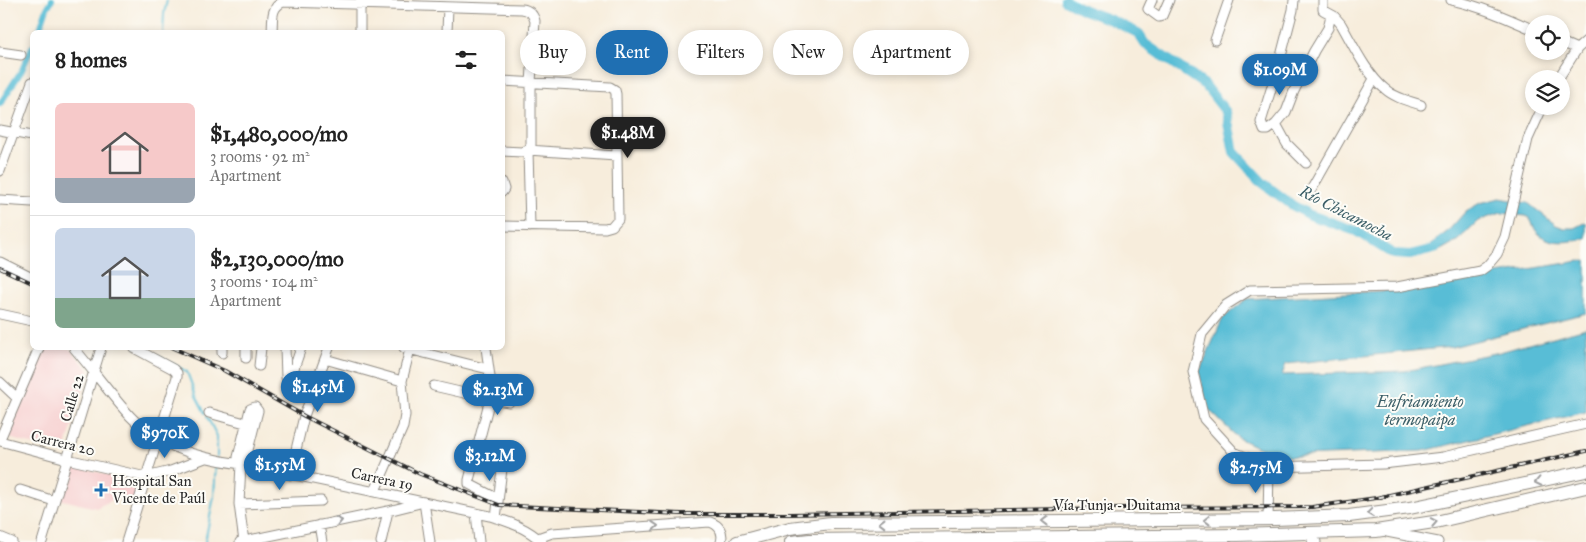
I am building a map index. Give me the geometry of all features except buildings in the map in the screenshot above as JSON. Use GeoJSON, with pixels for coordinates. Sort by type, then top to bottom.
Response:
{"type":"FeatureCollection","features":[{"type":"Feature","properties":{"kind":"highway","name":"Vía Tunja - Duitama"},"geometry":{"type":"LineString","coordinates":[[737,542],[790,528],[831,523],[1268,520],[1349,516],[1410,508],[1586,472]]}},
{"type":"Feature","properties":{"kind":"highway","name":"Vía Tunja - Duitama"},"geometry":{"type":"LineString","coordinates":[[791,542],[810,540],[1314,538],[1440,521],[1586,487]]}},
{"type":"Feature","properties":{"kind":"street"},"geometry":{"type":"LineString","coordinates":[[1152,0],[1148,9],[1160,17],[1169,0]]}},
{"type":"Feature","properties":{"kind":"street"},"geometry":{"type":"LineString","coordinates":[[1215,40],[1229,0]]}},
{"type":"Feature","properties":{"kind":"street"},"geometry":{"type":"LineString","coordinates":[[1294,0],[1282,52],[1261,122],[1264,130],[1268,130],[1276,124],[1286,112],[1294,91],[1328,28],[1331,15]]}},
{"type":"Feature","properties":{"kind":"street"},"geometry":{"type":"LineString","coordinates":[[1323,0],[1323,10],[1334,16],[1341,24],[1374,79],[1385,90],[1395,96],[1421,105]]}},
{"type":"Feature","properties":{"kind":"street"},"geometry":{"type":"LineString","coordinates":[[1451,0],[1497,14],[1525,26]]}},
{"type":"Feature","properties":{"kind":"street"},"geometry":{"type":"LineString","coordinates":[[272,30],[274,10],[277,5],[283,2],[522,9],[532,14],[535,21],[530,145],[528,150],[530,227]]}},
{"type":"Feature","properties":{"kind":"street"},"geometry":{"type":"LineString","coordinates":[[360,4],[360,30]]}},
{"type":"Feature","properties":{"kind":"street"},"geometry":{"type":"LineString","coordinates":[[447,30],[448,7]]}},
{"type":"Feature","properties":{"kind":"street"},"geometry":{"type":"LineString","coordinates":[[1564,70],[1577,49],[1586,41]]}},
{"type":"Feature","properties":{"kind":"street"},"geometry":{"type":"LineString","coordinates":[[1570,46],[1577,49]]}},
{"type":"Feature","properties":{"kind":"street"},"geometry":{"type":"LineString","coordinates":[[0,52],[22,55]]}},
{"type":"Feature","properties":{"kind":"street"},"geometry":{"type":"LineString","coordinates":[[1310,192],[1374,79]]}},
{"type":"Feature","properties":{"kind":"street"},"geometry":{"type":"LineString","coordinates":[[505,81],[610,87],[615,90],[618,219],[612,226],[605,228],[505,226]]}},
{"type":"Feature","properties":{"kind":"street"},"geometry":{"type":"LineString","coordinates":[[0,170],[30,88]]}},
{"type":"Feature","properties":{"kind":"street"},"geometry":{"type":"LineString","coordinates":[[1539,115],[1528,139],[1505,237],[1497,254],[1487,266],[1480,271],[1397,287],[1250,290],[1226,305],[1202,334],[1193,372],[1204,419],[1234,452],[1269,467],[1383,464],[1443,457],[1586,424]]}},
{"type":"Feature","properties":{"kind":"street"},"geometry":{"type":"LineString","coordinates":[[1276,124],[1287,144],[1306,163]]}},
{"type":"Feature","properties":{"kind":"street"},"geometry":{"type":"LineString","coordinates":[[0,130],[30,136]]}},
{"type":"Feature","properties":{"kind":"street"},"geometry":{"type":"LineString","coordinates":[[505,152],[528,150],[616,156]]}},
{"type":"Feature","properties":{"kind":"street"},"geometry":{"type":"LineString","coordinates":[[0,200],[30,202]]}},
{"type":"Feature","properties":{"kind":"street"},"geometry":{"type":"LineString","coordinates":[[0,262],[30,277]]}},
{"type":"Feature","properties":{"kind":"street"},"geometry":{"type":"LineString","coordinates":[[0,314],[30,321]]}},
{"type":"Feature","properties":{"kind":"street"},"geometry":{"type":"LineString","coordinates":[[0,440],[39,350]]}},
{"type":"Feature","properties":{"kind":"street","name":"Carrera 19"},"geometry":{"type":"LineString","coordinates":[[76,350],[131,417],[159,438],[182,450],[219,461],[375,491],[496,518],[518,525],[540,540]]}},
{"type":"Feature","properties":{"kind":"street","name":"Calle 22"},"geometry":{"type":"LineString","coordinates":[[42,542],[100,350]]}},
{"type":"Feature","properties":{"kind":"street"},"geometry":{"type":"LineString","coordinates":[[126,542],[177,377],[177,373],[173,369],[138,350]]}},
{"type":"Feature","properties":{"kind":"street"},"geometry":{"type":"LineString","coordinates":[[246,350],[246,358]]}},
{"type":"Feature","properties":{"kind":"street"},"geometry":{"type":"LineString","coordinates":[[259,366],[261,350]]}},
{"type":"Feature","properties":{"kind":"street"},"geometry":{"type":"LineString","coordinates":[[285,350],[286,376],[289,378],[291,377],[299,350]]}},
{"type":"Feature","properties":{"kind":"street"},"geometry":{"type":"LineString","coordinates":[[290,475],[304,416],[328,350]]}},
{"type":"Feature","properties":{"kind":"street"},"geometry":{"type":"LineString","coordinates":[[375,491],[405,415],[402,381],[407,350]]}},
{"type":"Feature","properties":{"kind":"street"},"geometry":{"type":"LineString","coordinates":[[415,350],[488,369]]}},
{"type":"Feature","properties":{"kind":"street"},"geometry":{"type":"LineString","coordinates":[[486,350],[492,391],[469,484],[498,499]]}},
{"type":"Feature","properties":{"kind":"street"},"geometry":{"type":"LineString","coordinates":[[325,359],[402,381]]}},
{"type":"Feature","properties":{"kind":"street"},"geometry":{"type":"LineString","coordinates":[[0,382],[17,398]]}},
{"type":"Feature","properties":{"kind":"street"},"geometry":{"type":"LineString","coordinates":[[434,386],[509,402]]}},
{"type":"Feature","properties":{"kind":"street"},"geometry":{"type":"LineString","coordinates":[[208,413],[250,425],[238,458],[240,464],[239,504],[243,542],[424,502],[430,542]]}},
{"type":"Feature","properties":{"kind":"street","name":"Carrera 20"},"geometry":{"type":"LineString","coordinates":[[0,440],[67,459],[146,478],[170,472],[207,458]]}},
{"type":"Feature","properties":{"kind":"street"},"geometry":{"type":"LineString","coordinates":[[1268,520],[1269,467]]}},
{"type":"Feature","properties":{"kind":"street"},"geometry":{"type":"LineString","coordinates":[[496,518],[502,469]]}},
{"type":"Feature","properties":{"kind":"street"},"geometry":{"type":"LineString","coordinates":[[20,490],[54,501]]}},
{"type":"Feature","properties":{"kind":"street"},"geometry":{"type":"LineString","coordinates":[[239,504],[321,501]]}},
{"type":"Feature","properties":{"kind":"street"},"geometry":{"type":"LineString","coordinates":[[381,542],[388,511]]}},
{"type":"Feature","properties":{"kind":"street"},"geometry":{"type":"LineString","coordinates":[[476,513],[479,542]]}},
{"type":"Feature","properties":{"kind":"street"},"geometry":{"type":"LineString","coordinates":[[540,540],[552,533],[710,522],[720,528],[722,534],[721,542]]}},
{"type":"Feature","properties":{"kind":"street"},"geometry":{"type":"LineString","coordinates":[[319,525],[322,542]]}},
{"type":"Feature","properties":{"kind":"street"},"geometry":{"type":"LineString","coordinates":[[1376,531],[1438,542]]}},
{"type":"Feature","properties":{"kind":"street"},"geometry":{"type":"LineString","coordinates":[[0,537],[12,542]]}},
{"type":"Feature","properties":{"kind":"shaded area"},"geometry":{"type":"Polygon","coordinates":[[[44,350],[71,350],[89,370],[64,453],[5,437],[44,350]]]}},
{"type":"Feature","properties":{"kind":"shaded area","name":"Hospital San Vicente de Paúl"},"geometry":{"type":"Polygon","coordinates":[[[69,464],[141,484],[138,496],[135,496],[135,501],[116,498],[96,508],[59,499],[69,464]]]}},
{"type":"Feature","properties":{"kind":"water"},"geometry":{"type":"Polygon","coordinates":[[[1500,198],[1528,203],[1556,225],[1564,228],[1574,228],[1586,222],[1586,238],[1567,242],[1554,241],[1542,236],[1536,230],[1530,218],[1501,213],[1478,221],[1457,241],[1437,252],[1430,245],[1448,231],[1466,211],[1480,203],[1500,198]]]}},
{"type":"Feature","properties":{"kind":"water","name":"Enfriamiento termopaipa"},"geometry":{"type":"Polygon","coordinates":[[[1586,260],[1586,313],[1452,347],[1286,364],[1282,375],[1405,371],[1500,352],[1586,328],[1586,412],[1423,451],[1278,457],[1238,438],[1207,408],[1199,372],[1223,318],[1247,299],[1396,290],[1586,260]]]}},
{"type":"Feature","properties":{"kind":"waterway"},"geometry":{"type":"LineString","coordinates":[[40,30],[47,8],[52,0]]}},
{"type":"Feature","properties":{"kind":"waterway"},"geometry":{"type":"LineString","coordinates":[[163,30],[167,0]]}},
{"type":"Feature","properties":{"kind":"waterway","name":"Río Chicamocha"},"geometry":{"type":"LineString","coordinates":[[1065,0],[1138,33],[1145,44],[1205,85],[1226,112],[1234,152],[1263,183],[1292,205],[1310,215],[1356,231],[1393,254],[1410,255],[1434,249],[1444,240]]}},
{"type":"Feature","properties":{"kind":"waterway"},"geometry":{"type":"LineString","coordinates":[[0,104],[22,70],[30,52]]}},
{"type":"Feature","properties":{"kind":"waterway"},"geometry":{"type":"LineString","coordinates":[[147,350],[187,372],[205,413]]}},
{"type":"Feature","properties":{"kind":"waterway"},"geometry":{"type":"LineString","coordinates":[[207,417],[217,436],[217,457]]}},
{"type":"Feature","properties":{"kind":"waterway"},"geometry":{"type":"LineString","coordinates":[[205,542],[214,496],[216,462]]}},
{"type":"Feature","properties":{"kind":"railway"},"geometry":{"type":"LineString","coordinates":[[0,268],[30,282]]}},
{"type":"Feature","properties":{"kind":"railway"},"geometry":{"type":"LineString","coordinates":[[178,350],[225,371],[304,416],[420,474],[499,505],[681,514],[1312,507],[1376,498],[1586,451]]}},
{"type":"Feature","properties":{"kind":"place","name":"Hospital San Vicente de Paúl"},"geometry":{"type":"Point","coordinates":[101,490]}}]}
